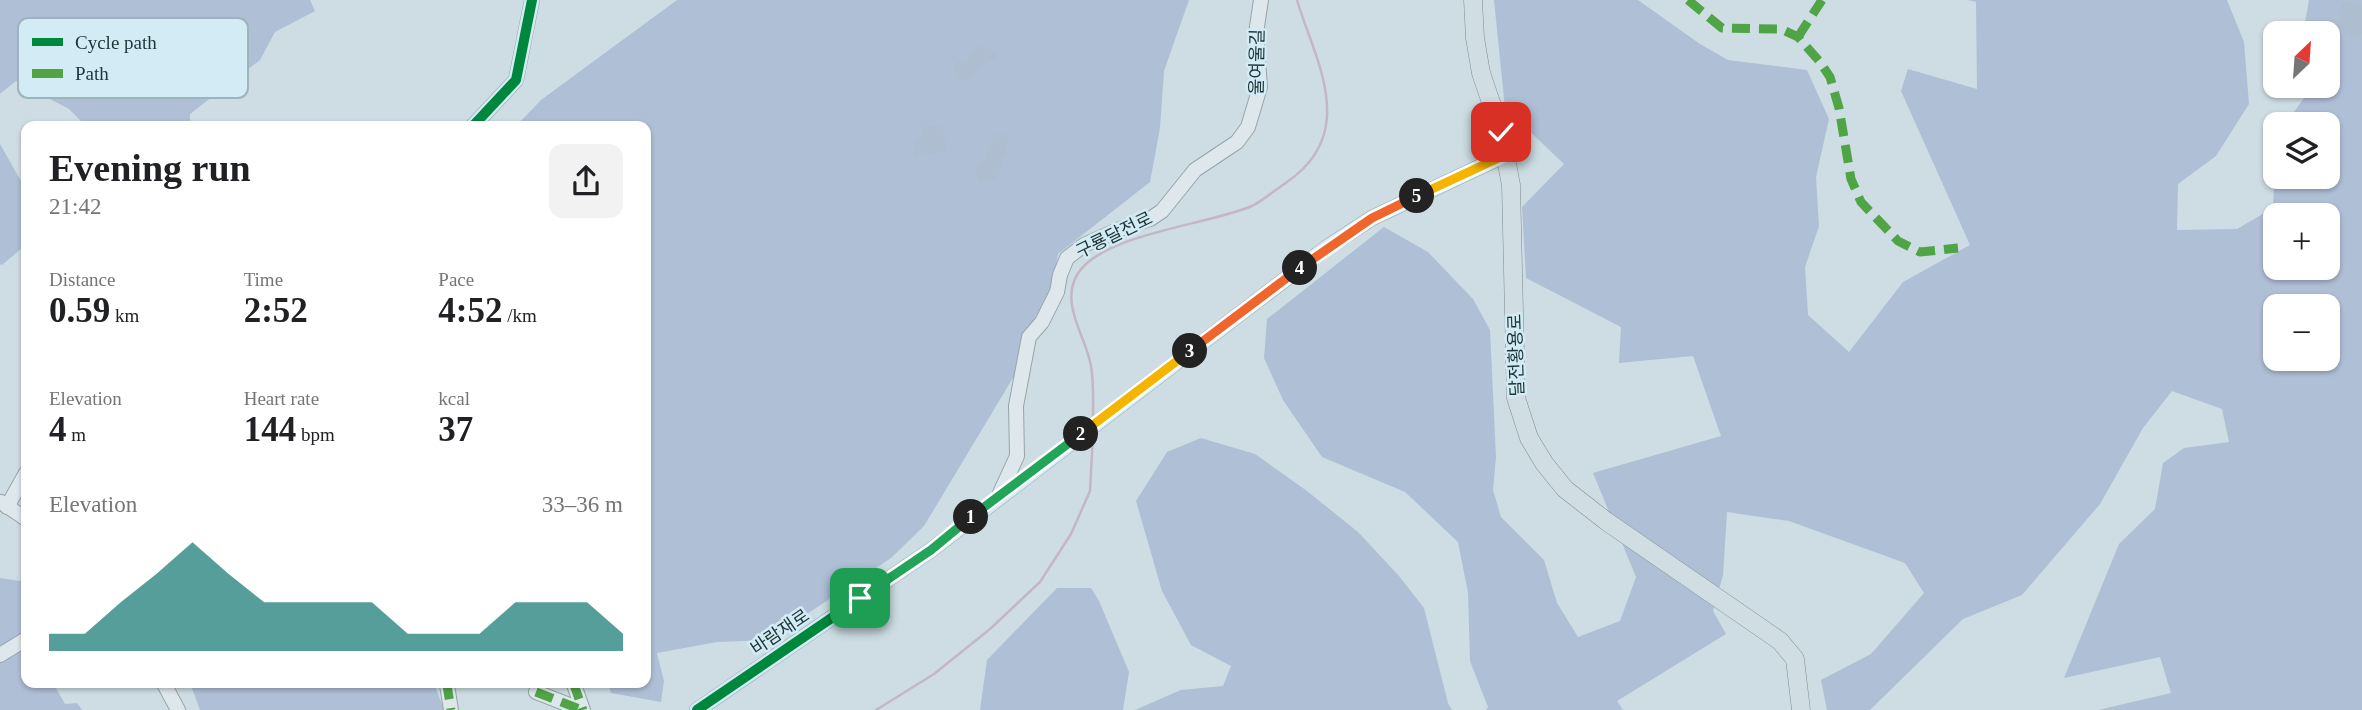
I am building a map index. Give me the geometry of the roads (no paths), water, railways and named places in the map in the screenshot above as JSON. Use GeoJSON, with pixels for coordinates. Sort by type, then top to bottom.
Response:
{"type":"FeatureCollection","features":[{"type":"Feature","properties":{"kind":"main road","name":"달전황용로"},"geometry":{"type":"LineString","coordinates":[[1473,0],[1475,38],[1481,73],[1501,132],[1511,185],[1516,398],[1529,438],[1544,463],[1565,489],[1606,521],[1780,641],[1795,659],[1801,710]]}},
{"type":"Feature","properties":{"kind":"street"},"geometry":{"type":"LineString","coordinates":[[478,121],[516,79],[532,0]]}},
{"type":"Feature","properties":{"kind":"street","name":"울여울길"},"geometry":{"type":"LineString","coordinates":[[1162,211],[1195,170],[1237,142],[1248,127],[1260,87],[1256,33],[1261,0]]}},
{"type":"Feature","properties":{"kind":"street","name":"바람재로"},"geometry":{"type":"LineString","coordinates":[[697,710],[931,550],[1084,430],[1326,248],[1372,218],[1505,155]]}},
{"type":"Feature","properties":{"kind":"street","name":"구룡달전로"},"geometry":{"type":"LineString","coordinates":[[998,497],[1017,456],[1016,406],[1029,337],[1042,322],[1057,292],[1067,258],[1084,245],[1150,219],[1162,211]]}},
{"type":"Feature","properties":{"kind":"street"},"geometry":{"type":"LineString","coordinates":[[21,480],[4,504],[21,516]]}},
{"type":"Feature","properties":{"kind":"street"},"geometry":{"type":"LineString","coordinates":[[0,655],[21,642]]}},
{"type":"Feature","properties":{"kind":"street"},"geometry":{"type":"LineString","coordinates":[[166,688],[177,710]]}},
{"type":"Feature","properties":{"kind":"street"},"geometry":{"type":"LineString","coordinates":[[447,688],[451,710]]}},
{"type":"Feature","properties":{"kind":"street"},"geometry":{"type":"LineString","coordinates":[[575,688],[582,710]]}},
{"type":"Feature","properties":{"kind":"street"},"geometry":{"type":"LineString","coordinates":[[536,692],[582,710]]}},
{"type":"Feature","properties":{"kind":"waterway"},"geometry":{"type":"LineString","coordinates":[[1093,419],[1091,366],[1071,297],[1077,275],[1089,261],[1131,240],[1252,206],[1295,176],[1309,162],[1319,146],[1326,127],[1325,87],[1297,0]]}},
{"type":"Feature","properties":{"kind":"waterway"},"geometry":{"type":"LineString","coordinates":[[876,710],[934,674],[990,629],[1040,582],[1071,534],[1090,491],[1093,433]]}}]}
